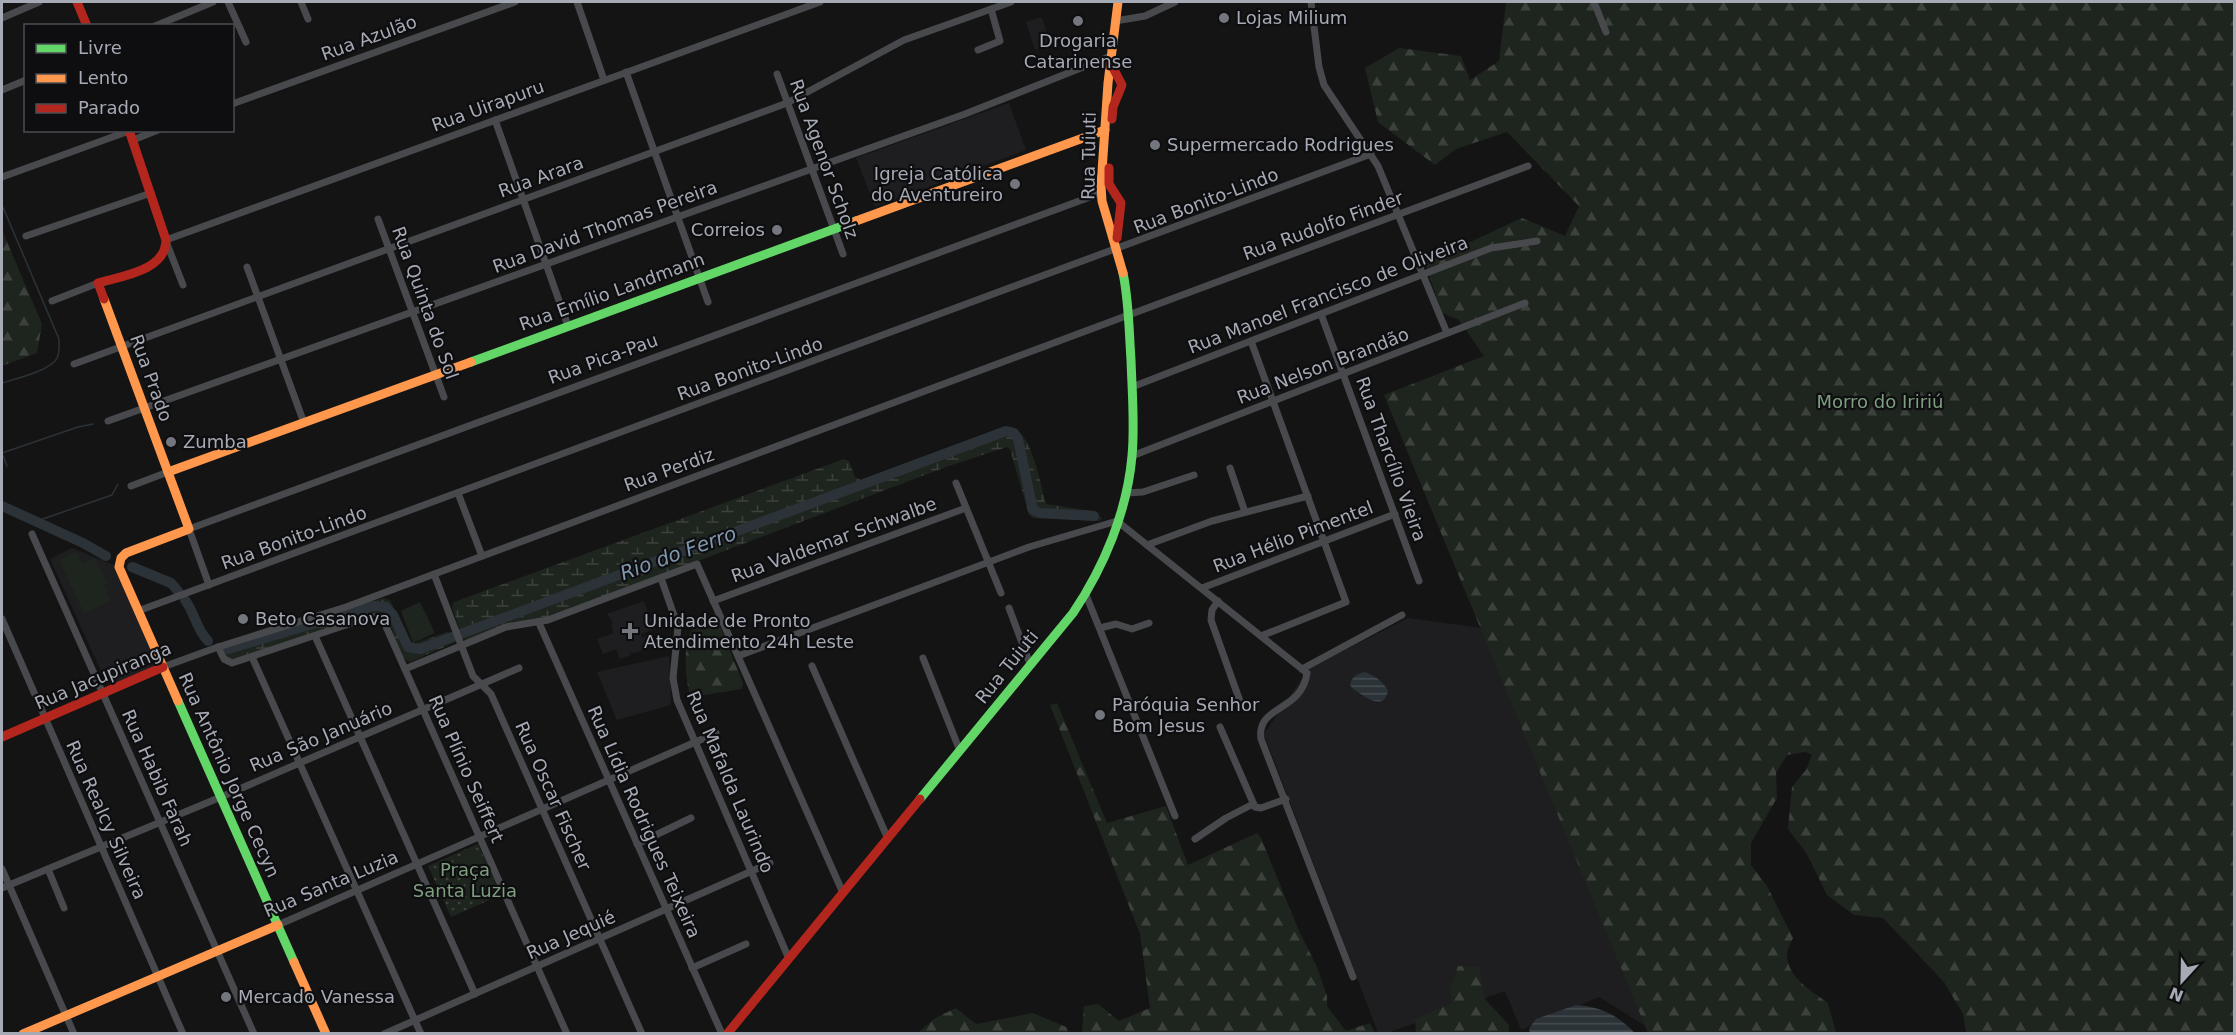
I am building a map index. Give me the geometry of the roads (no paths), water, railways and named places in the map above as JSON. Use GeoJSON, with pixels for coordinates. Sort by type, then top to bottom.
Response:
{"type":"FeatureCollection","features":[{"type":"Feature","properties":{"kind":"street"},"geometry":{"type":"LineString","coordinates":[[2,18],[39,2]]}},
{"type":"Feature","properties":{"kind":"street"},"geometry":{"type":"LineString","coordinates":[[77,2],[86,24]]}},
{"type":"Feature","properties":{"kind":"street"},"geometry":{"type":"LineString","coordinates":[[160,24],[213,2]]}},
{"type":"Feature","properties":{"kind":"street"},"geometry":{"type":"LineString","coordinates":[[228,2],[246,42]]}},
{"type":"Feature","properties":{"kind":"street"},"geometry":{"type":"LineString","coordinates":[[301,2],[308,19]]}},
{"type":"Feature","properties":{"kind":"street","name":"Rua Azulão"},"geometry":{"type":"LineString","coordinates":[[234,103],[515,2]]}},
{"type":"Feature","properties":{"kind":"street"},"geometry":{"type":"LineString","coordinates":[[577,2],[604,80]]}},
{"type":"Feature","properties":{"kind":"street","name":"Rua Uirapuru"},"geometry":{"type":"LineString","coordinates":[[167,242],[820,2]]}},
{"type":"Feature","properties":{"kind":"street","name":"Rua Arara"},"geometry":{"type":"LineString","coordinates":[[74,364],[787,103],[898,43],[1011,2]]}},
{"type":"Feature","properties":{"kind":"street","name":"Rua Tuiuti"},"geometry":{"type":"LineString","coordinates":[[727,1034],[1073,613],[1086,595],[1104,561],[1126,493],[1132,456],[1132,387],[1125,281],[1101,193],[1108,83],[1118,2]]}},
{"type":"Feature","properties":{"kind":"street"},"geometry":{"type":"LineString","coordinates":[[1115,21],[1145,16],[1175,2]]}},
{"type":"Feature","properties":{"kind":"street"},"geometry":{"type":"LineString","coordinates":[[1311,2],[1319,67],[1324,85],[1371,154],[1447,333]]}},
{"type":"Feature","properties":{"kind":"street"},"geometry":{"type":"LineString","coordinates":[[1594,2],[1606,32]]}},
{"type":"Feature","properties":{"kind":"street"},"geometry":{"type":"LineString","coordinates":[[978,50],[1000,41],[991,9]]}},
{"type":"Feature","properties":{"kind":"street"},"geometry":{"type":"LineString","coordinates":[[1111,59],[1121,82]]}},
{"type":"Feature","properties":{"kind":"street","name":"Rua David Thomas Pereira"},"geometry":{"type":"LineString","coordinates":[[108,421],[965,114],[1111,59]]}},
{"type":"Feature","properties":{"kind":"street"},"geometry":{"type":"LineString","coordinates":[[626,72],[708,302]]}},
{"type":"Feature","properties":{"kind":"street","name":"Rua Agenor Scholz"},"geometry":{"type":"LineString","coordinates":[[777,74],[843,254]]}},
{"type":"Feature","properties":{"kind":"street"},"geometry":{"type":"LineString","coordinates":[[1108,83],[1115,80],[1121,82]]}},
{"type":"Feature","properties":{"kind":"street"},"geometry":{"type":"LineString","coordinates":[[2,90],[24,81]]}},
{"type":"Feature","properties":{"kind":"street","name":"Rua Tuiuti"},"geometry":{"type":"LineString","coordinates":[[1117,250],[1117,227],[1121,207],[1120,200],[1111,189],[1108,178],[1112,112],[1121,89],[1121,82]]}},
{"type":"Feature","properties":{"kind":"street"},"geometry":{"type":"LineString","coordinates":[[495,120],[568,326]]}},
{"type":"Feature","properties":{"kind":"street","name":"Rua Emílio Landmann"},"geometry":{"type":"LineString","coordinates":[[131,486],[1105,130]]}},
{"type":"Feature","properties":{"kind":"street"},"geometry":{"type":"LineString","coordinates":[[2,177],[130,134],[183,285]]}},
{"type":"Feature","properties":{"kind":"street","name":"Rua Bonito-Lindo"},"geometry":{"type":"LineString","coordinates":[[138,611],[1371,154]]}},
{"type":"Feature","properties":{"kind":"street","name":"Rua Rudolfo Finder"},"geometry":{"type":"LineString","coordinates":[[1128,315],[1528,165]]}},
{"type":"Feature","properties":{"kind":"street"},"geometry":{"type":"LineString","coordinates":[[26,236],[151,193]]}},
{"type":"Feature","properties":{"kind":"street","name":"Rua Pica-Pau"},"geometry":{"type":"LineString","coordinates":[[119,561],[126,553],[189,529],[1101,193]]}},
{"type":"Feature","properties":{"kind":"street"},"geometry":{"type":"LineString","coordinates":[[1105,210],[1114,212],[1121,207]]}},
{"type":"Feature","properties":{"kind":"street","name":"Rua Quinta do Sol"},"geometry":{"type":"LineString","coordinates":[[378,219],[444,397]]}},
{"type":"Feature","properties":{"kind":"street","name":"Rua Manoel Francisco de Oliveira"},"geometry":{"type":"LineString","coordinates":[[1132,387],[1498,246],[1537,241]]}},
{"type":"Feature","properties":{"kind":"street"},"geometry":{"type":"LineString","coordinates":[[52,301],[158,262],[164,256],[167,242]]}},
{"type":"Feature","properties":{"kind":"street"},"geometry":{"type":"LineString","coordinates":[[247,267],[304,423]]}},
{"type":"Feature","properties":{"kind":"street","name":"Rua Prado"},"geometry":{"type":"LineString","coordinates":[[98,283],[209,585]]}},
{"type":"Feature","properties":{"kind":"street","name":"Rua Nelson Brandão"},"geometry":{"type":"LineString","coordinates":[[1132,456],[1525,303]]}},
{"type":"Feature","properties":{"kind":"street","name":"Rua Tharcílio Vieira"},"geometry":{"type":"LineString","coordinates":[[1321,314],[1419,581]]}},
{"type":"Feature","properties":{"kind":"street","name":"Rua Perdiz"},"geometry":{"type":"LineString","coordinates":[[218,647],[346,607],[1128,315]]}},
{"type":"Feature","properties":{"kind":"street"},"geometry":{"type":"LineString","coordinates":[[1251,341],[1346,602],[1261,636]]}},
{"type":"Feature","properties":{"kind":"street"},"geometry":{"type":"LineString","coordinates":[[1230,468],[1245,512]]}},
{"type":"Feature","properties":{"kind":"street"},"geometry":{"type":"LineString","coordinates":[[1126,493],[1143,492],[1194,475]]}},
{"type":"Feature","properties":{"kind":"street"},"geometry":{"type":"LineString","coordinates":[[956,483],[1001,593]]}},
{"type":"Feature","properties":{"kind":"street"},"geometry":{"type":"LineString","coordinates":[[458,493],[482,556]]}},
{"type":"Feature","properties":{"kind":"street"},"geometry":{"type":"LineString","coordinates":[[1147,545],[1245,512],[1308,496]]}},
{"type":"Feature","properties":{"kind":"street","name":"Rua Valdemar Schwalbe"},"geometry":{"type":"LineString","coordinates":[[713,601],[966,508]]}},
{"type":"Feature","properties":{"kind":"street","name":"Rua Hélio Pimentel"},"geometry":{"type":"LineString","coordinates":[[1202,588],[1395,514]]}},
{"type":"Feature","properties":{"kind":"street"},"geometry":{"type":"LineString","coordinates":[[738,656],[1029,548],[1117,521],[1307,673],[1300,694],[1267,718],[1260,731],[1261,739],[1353,977]]}},
{"type":"Feature","properties":{"kind":"street","name":"Rua Habib Farah"},"geometry":{"type":"LineString","coordinates":[[32,534],[254,1034]]}},
{"type":"Feature","properties":{"kind":"street","name":"Rua Antônio Jorge Cecyn"},"geometry":{"type":"LineString","coordinates":[[119,561],[120,570],[326,1034]]}},
{"type":"Feature","properties":{"kind":"street"},"geometry":{"type":"LineString","coordinates":[[405,669],[459,639],[506,627],[538,623],[697,564],[843,893]]}},
{"type":"Feature","properties":{"kind":"street","name":"Rua Oscar Fischer"},"geometry":{"type":"LineString","coordinates":[[434,574],[473,676],[491,694],[642,1034]]}},
{"type":"Feature","properties":{"kind":"street","name":"Rua Mafalda Laurindo"},"geometry":{"type":"LineString","coordinates":[[662,578],[678,627],[673,667],[675,690],[694,742],[789,959]]}},
{"type":"Feature","properties":{"kind":"street"},"geometry":{"type":"LineString","coordinates":[[1086,595],[1175,816]]}},
{"type":"Feature","properties":{"kind":"street"},"geometry":{"type":"LineString","coordinates":[[1218,601],[1212,610],[1211,620],[1242,707]]}},
{"type":"Feature","properties":{"kind":"street"},"geometry":{"type":"LineString","coordinates":[[1009,608],[1030,664]]}},
{"type":"Feature","properties":{"kind":"street"},"geometry":{"type":"LineString","coordinates":[[1302,669],[1402,615]]}},
{"type":"Feature","properties":{"kind":"street","name":"Rua Plínio Seiffert"},"geometry":{"type":"LineString","coordinates":[[315,636],[370,617],[378,617],[384,622],[567,1034]]}},
{"type":"Feature","properties":{"kind":"street","name":"Rua Realcy Silveira"},"geometry":{"type":"LineString","coordinates":[[2,619],[183,1034]]}},
{"type":"Feature","properties":{"kind":"street"},"geometry":{"type":"LineString","coordinates":[[1100,628],[1116,624],[1132,629],[1149,622]]}},
{"type":"Feature","properties":{"kind":"street","name":"Rua Lídia Rodrigues Teixeira"},"geometry":{"type":"LineString","coordinates":[[538,623],[722,1034]]}},
{"type":"Feature","properties":{"kind":"street"},"geometry":{"type":"LineString","coordinates":[[218,647],[224,659],[230,663],[315,636],[475,994]]}},
{"type":"Feature","properties":{"kind":"street","name":"Rua Jacupiranga"},"geometry":{"type":"LineString","coordinates":[[2,737],[163,667],[218,647]]}},
{"type":"Feature","properties":{"kind":"street"},"geometry":{"type":"LineString","coordinates":[[252,657],[421,1034]]}},
{"type":"Feature","properties":{"kind":"street"},"geometry":{"type":"LineString","coordinates":[[923,658],[960,751]]}},
{"type":"Feature","properties":{"kind":"street"},"geometry":{"type":"LineString","coordinates":[[812,666],[888,839]]}},
{"type":"Feature","properties":{"kind":"street","name":"Rua São Januário"},"geometry":{"type":"LineString","coordinates":[[5,887],[221,797],[519,668]]}},
{"type":"Feature","properties":{"kind":"street"},"geometry":{"type":"LineString","coordinates":[[1221,727],[1253,804],[1262,808],[1286,799]]}},
{"type":"Feature","properties":{"kind":"street","name":"Rua Santa Luzia"},"geometry":{"type":"LineString","coordinates":[[23,1034],[418,865],[716,733]]}},
{"type":"Feature","properties":{"kind":"street"},"geometry":{"type":"LineString","coordinates":[[1195,839],[1253,804]]}},
{"type":"Feature","properties":{"kind":"street"},"geometry":{"type":"LineString","coordinates":[[637,844],[691,818]]}},
{"type":"Feature","properties":{"kind":"street","name":"Rua Jequié"},"geometry":{"type":"LineString","coordinates":[[384,1034],[770,863]]}},
{"type":"Feature","properties":{"kind":"street"},"geometry":{"type":"LineString","coordinates":[[2,869],[5,887],[74,1034]]}},
{"type":"Feature","properties":{"kind":"street"},"geometry":{"type":"LineString","coordinates":[[48,869],[64,908]]}},
{"type":"Feature","properties":{"kind":"street"},"geometry":{"type":"LineString","coordinates":[[693,968],[746,944]]}},
{"type":"Feature","properties":{"kind":"waterway"},"geometry":{"type":"LineString","coordinates":[[2,205],[59,339],[59,353],[54,362],[32,373],[2,383]]}},
{"type":"Feature","properties":{"kind":"waterway"},"geometry":{"type":"LineString","coordinates":[[2,453],[93,424]]}},
{"type":"Feature","properties":{"kind":"waterway","name":"Rio do Ferro"},"geometry":{"type":"LineString","coordinates":[[228,649],[373,606],[386,607],[393,615],[408,647],[420,649],[1006,431],[1014,433],[1018,439],[1033,510],[1040,513],[1094,516]]}},
{"type":"Feature","properties":{"kind":"waterway"},"geometry":{"type":"LineString","coordinates":[[2,453],[7,466]]}},
{"type":"Feature","properties":{"kind":"waterway"},"geometry":{"type":"LineString","coordinates":[[37,521],[112,495],[118,484]]}},
{"type":"Feature","properties":{"kind":"waterway","name":"Rio do Ferro"},"geometry":{"type":"LineString","coordinates":[[2,506],[106,556]]}},
{"type":"Feature","properties":{"kind":"waterway","name":"Rio do Ferro"},"geometry":{"type":"LineString","coordinates":[[132,567],[171,583],[178,591]]}},
{"type":"Feature","properties":{"kind":"waterway","name":"Rio do Ferro"},"geometry":{"type":"LineString","coordinates":[[185,600],[208,641]]}},
{"type":"Feature","properties":{"kind":"place","name":"Lojas Milium"},"geometry":{"type":"Point","coordinates":[1224,18]}},
{"type":"Feature","properties":{"kind":"place","name":"Drogaria Catarinense"},"geometry":{"type":"Point","coordinates":[1078,21]}},
{"type":"Feature","properties":{"kind":"place","name":"Supermercado Rodrigues"},"geometry":{"type":"Point","coordinates":[1155,145]}},
{"type":"Feature","properties":{"kind":"place","name":"Igreja Católica do Aventureiro"},"geometry":{"type":"Point","coordinates":[1015,184]}},
{"type":"Feature","properties":{"kind":"place","name":"Correios"},"geometry":{"type":"Point","coordinates":[777,230]}},
{"type":"Feature","properties":{"kind":"place","name":"Zumba"},"geometry":{"type":"Point","coordinates":[171,442]}},
{"type":"Feature","properties":{"kind":"place","name":"Beto Casanova"},"geometry":{"type":"Point","coordinates":[243,619]}},
{"type":"Feature","properties":{"kind":"place","name":"Unidade de Pronto Atendimento 24h Leste"},"geometry":{"type":"Point","coordinates":[630,631]}},
{"type":"Feature","properties":{"kind":"place","name":"Paróquia Senhor Bom Jesus"},"geometry":{"type":"Point","coordinates":[1100,715]}},
{"type":"Feature","properties":{"kind":"place","name":"Mercado Vanessa"},"geometry":{"type":"Point","coordinates":[226,997]}},
{"type":"Feature","properties":{"kind":"park label","name":"Morro do Iririú"},"geometry":{"type":"Point","coordinates":[1880,402]}},
{"type":"Feature","properties":{"kind":"park label","name":"Praça Santa Luzia"},"geometry":{"type":"Point","coordinates":[465,880]}}]}
